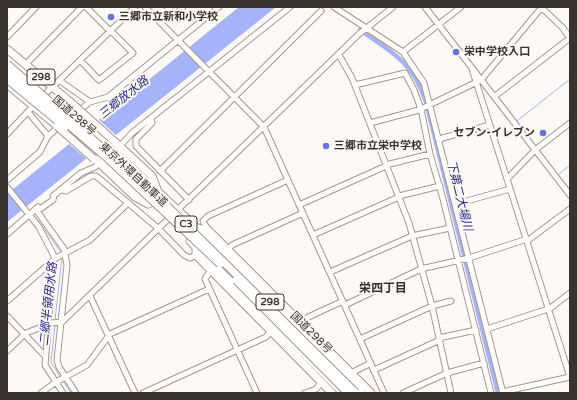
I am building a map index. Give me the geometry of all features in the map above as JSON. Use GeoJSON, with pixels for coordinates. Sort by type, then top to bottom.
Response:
{"type":"FeatureCollection","features":[{"type":"Feature","properties":{"kind":"highway","name":"国道298号"},"geometry":{"type":"LineString","coordinates":[[7,49],[75,106],[115,146]]}},
{"type":"Feature","properties":{"kind":"highway","name":"国道298号"},"geometry":{"type":"LineString","coordinates":[[7,59],[152,176],[158,192],[197,228],[361,393]]}},
{"type":"Feature","properties":{"kind":"highway","name":"東京外環自動車道"},"geometry":{"type":"LineString","coordinates":[[7,64],[159,198],[356,393]]}},
{"type":"Feature","properties":{"kind":"highway","name":"東京外環自動車道"},"geometry":{"type":"LineString","coordinates":[[7,72],[153,200],[348,393]]}},
{"type":"Feature","properties":{"kind":"highway","name":"国道298号"},"geometry":{"type":"LineString","coordinates":[[7,79],[99,161],[135,196],[144,203],[154,206],[343,393]]}},
{"type":"Feature","properties":{"kind":"highway","name":"国道298号"},"geometry":{"type":"LineString","coordinates":[[7,84],[99,161]]}},
{"type":"Feature","properties":{"kind":"highway"},"geometry":{"type":"LineString","coordinates":[[197,228],[208,230]]}},
{"type":"Feature","properties":{"kind":"highway","name":"国道298号"},"geometry":{"type":"LineString","coordinates":[[208,230],[371,393]]}},
{"type":"Feature","properties":{"kind":"highway"},"geometry":{"type":"LineString","coordinates":[[196,246],[196,255]]}},
{"type":"Feature","properties":{"kind":"highway","name":"298"},"geometry":{"type":"LineString","coordinates":[[196,255],[332,393]]}},
{"type":"Feature","properties":{"kind":"street"},"geometry":{"type":"LineString","coordinates":[[7,36],[36,7]]}},
{"type":"Feature","properties":{"kind":"street"},"geometry":{"type":"LineString","coordinates":[[26,64],[82,7]]}},
{"type":"Feature","properties":{"kind":"street"},"geometry":{"type":"LineString","coordinates":[[80,61],[99,80],[132,53],[86,7]]}},
{"type":"Feature","properties":{"kind":"street"},"geometry":{"type":"LineString","coordinates":[[7,134],[52,87],[60,81],[135,7]]}},
{"type":"Feature","properties":{"kind":"street"},"geometry":{"type":"LineString","coordinates":[[167,7],[175,15],[183,7]]}},
{"type":"Feature","properties":{"kind":"street"},"geometry":{"type":"LineString","coordinates":[[7,180],[40,152],[48,136],[90,102],[108,97],[180,42],[219,7]]}},
{"type":"Feature","properties":{"kind":"street"},"geometry":{"type":"LineString","coordinates":[[115,146],[151,118],[207,70],[290,7]]}},
{"type":"Feature","properties":{"kind":"street"},"geometry":{"type":"LineString","coordinates":[[334,7],[403,52],[424,83],[431,105],[503,392],[570,377],[490,125],[479,81]]}},
{"type":"Feature","properties":{"kind":"street"},"geometry":{"type":"LineString","coordinates":[[7,351],[24,335],[51,324],[60,323],[159,230],[359,34],[393,7]]}},
{"type":"Feature","properties":{"kind":"street"},"geometry":{"type":"LineString","coordinates":[[425,7],[472,69],[479,81],[494,97],[570,195]]}},
{"type":"Feature","properties":{"kind":"street"},"geometry":{"type":"LineString","coordinates":[[403,52],[461,7]]}},
{"type":"Feature","properties":{"kind":"street"},"geometry":{"type":"LineString","coordinates":[[370,123],[421,109],[479,81],[542,7],[562,27],[570,38],[494,97]]}},
{"type":"Feature","properties":{"kind":"street"},"geometry":{"type":"LineString","coordinates":[[148,8],[234,98],[264,127],[372,363],[384,393]]}},
{"type":"Feature","properties":{"kind":"street"},"geometry":{"type":"LineString","coordinates":[[160,171],[321,11]]}},
{"type":"Feature","properties":{"kind":"street"},"geometry":{"type":"LineString","coordinates":[[339,55],[355,85],[399,196],[432,306],[451,393]]}},
{"type":"Feature","properties":{"kind":"street"},"geometry":{"type":"LineString","coordinates":[[355,85],[405,73],[414,90],[421,109],[430,154],[440,186],[491,393]]}},
{"type":"Feature","properties":{"kind":"street"},"geometry":{"type":"LineString","coordinates":[[60,81],[90,102]]}},
{"type":"Feature","properties":{"kind":"street"},"geometry":{"type":"LineString","coordinates":[[28,112],[48,136]]}},
{"type":"Feature","properties":{"kind":"street"},"geometry":{"type":"LineString","coordinates":[[151,118],[152,123],[136,139],[136,146],[189,200]]}},
{"type":"Feature","properties":{"kind":"street"},"geometry":{"type":"LineString","coordinates":[[507,179],[535,150],[570,123]]}},
{"type":"Feature","properties":{"kind":"street"},"geometry":{"type":"LineString","coordinates":[[439,139],[490,125]]}},
{"type":"Feature","properties":{"kind":"street"},"geometry":{"type":"LineString","coordinates":[[299,205],[386,165],[430,154]]}},
{"type":"Feature","properties":{"kind":"street"},"geometry":{"type":"LineString","coordinates":[[7,234],[28,213],[61,190],[81,173],[95,167],[99,161]]}},
{"type":"Feature","properties":{"kind":"street"},"geometry":{"type":"LineString","coordinates":[[61,190],[66,191],[88,177],[96,176],[159,230],[187,257],[196,255]]}},
{"type":"Feature","properties":{"kind":"street"},"geometry":{"type":"LineString","coordinates":[[208,230],[203,221],[208,216],[288,180]]}},
{"type":"Feature","properties":{"kind":"street"},"geometry":{"type":"LineString","coordinates":[[313,236],[399,196],[440,186]]}},
{"type":"Feature","properties":{"kind":"street"},"geometry":{"type":"LineString","coordinates":[[7,187],[43,234],[55,261],[51,324],[46,367],[63,393]]}},
{"type":"Feature","properties":{"kind":"street"},"geometry":{"type":"LineString","coordinates":[[456,204],[510,189]]}},
{"type":"Feature","properties":{"kind":"street"},"geometry":{"type":"LineString","coordinates":[[54,195],[52,200],[38,211],[66,254],[67,265],[57,360],[76,393]]}},
{"type":"Feature","properties":{"kind":"street"},"geometry":{"type":"LineString","coordinates":[[7,301],[55,261],[93,237],[128,203]]}},
{"type":"Feature","properties":{"kind":"street"},"geometry":{"type":"LineString","coordinates":[[301,322],[304,319],[422,269],[469,258],[527,240],[570,209]]}},
{"type":"Feature","properties":{"kind":"street"},"geometry":{"type":"LineString","coordinates":[[228,249],[232,245],[303,213]]}},
{"type":"Feature","properties":{"kind":"street"},"geometry":{"type":"LineString","coordinates":[[330,272],[412,236],[450,228]]}},
{"type":"Feature","properties":{"kind":"street"},"geometry":{"type":"LineString","coordinates":[[211,270],[205,279],[257,393]]}},
{"type":"Feature","properties":{"kind":"street"},"geometry":{"type":"LineString","coordinates":[[41,393],[65,376],[87,365],[109,335],[209,289]]}},
{"type":"Feature","properties":{"kind":"street"},"geometry":{"type":"LineString","coordinates":[[487,329],[548,309],[570,293]]}},
{"type":"Feature","properties":{"kind":"street"},"geometry":{"type":"LineString","coordinates":[[90,296],[135,393]]}},
{"type":"Feature","properties":{"kind":"street"},"geometry":{"type":"LineString","coordinates":[[360,339],[432,306],[451,301]]}},
{"type":"Feature","properties":{"kind":"street"},"geometry":{"type":"LineString","coordinates":[[7,316],[46,357]]}},
{"type":"Feature","properties":{"kind":"street"},"geometry":{"type":"LineString","coordinates":[[374,370],[439,339],[476,330]]}},
{"type":"Feature","properties":{"kind":"street"},"geometry":{"type":"LineString","coordinates":[[143,393],[266,337],[271,331]]}},
{"type":"Feature","properties":{"kind":"street"},"geometry":{"type":"LineString","coordinates":[[351,373],[358,368],[372,363]]}},
{"type":"Feature","properties":{"kind":"street"},"geometry":{"type":"LineString","coordinates":[[403,393],[447,373],[484,363]]}},
{"type":"Feature","properties":{"kind":"street"},"geometry":{"type":"LineString","coordinates":[[305,393],[316,389],[322,382]]}},
{"type":"Feature","properties":{"kind":"water","name":"三郷放水路"},"geometry":{"type":"Polygon","coordinates":[[[239,7],[276,7],[7,222],[7,194],[239,7]]]}},
{"type":"Feature","properties":{"kind":"pier"},"geometry":{"type":"Polygon","coordinates":[[[98,119],[118,137],[88,160],[68,143],[98,119]]]}},
{"type":"Feature","properties":{"kind":"waterway"},"geometry":{"type":"LineString","coordinates":[[486,78],[539,15]]}},
{"type":"Feature","properties":{"kind":"waterway","name":"下第二大場川"},"geometry":{"type":"LineString","coordinates":[[360,30],[392,52],[408,68],[421,88],[426,102],[498,393]]}},
{"type":"Feature","properties":{"kind":"waterway"},"geometry":{"type":"LineString","coordinates":[[517,121],[570,79]]}},
{"type":"Feature","properties":{"kind":"waterway"},"geometry":{"type":"LineString","coordinates":[[558,175],[570,165]]}},
{"type":"Feature","properties":{"kind":"waterway","name":"二郷半領用水路"},"geometry":{"type":"LineString","coordinates":[[37,219],[61,252]]}},
{"type":"Feature","properties":{"kind":"waterway","name":"二郷半領用水路"},"geometry":{"type":"LineString","coordinates":[[55,320],[62,257]]}},
{"type":"Feature","properties":{"kind":"waterway","name":"二郷半領用水路"},"geometry":{"type":"LineString","coordinates":[[55,325],[51,362],[60,377]]}},
{"type":"Feature","properties":{"kind":"waterway","name":"二郷半領用水路"},"geometry":{"type":"LineString","coordinates":[[63,381],[71,393]]}},
{"type":"Feature","properties":{"kind":"place","name":"三郷市立新和小学校"},"geometry":{"type":"Point","coordinates":[111,17]}},
{"type":"Feature","properties":{"kind":"place","name":"栄中学校入口"},"geometry":{"type":"Point","coordinates":[456,52]}},
{"type":"Feature","properties":{"kind":"place","name":"セブン-イレブン"},"geometry":{"type":"Point","coordinates":[543,133]}},
{"type":"Feature","properties":{"kind":"place","name":"三郷市立栄中学校"},"geometry":{"type":"Point","coordinates":[326,146]}},
{"type":"Feature","properties":{"kind":"district","name":"栄四丁目"},"geometry":{"type":"Point","coordinates":[383,289]}}]}
